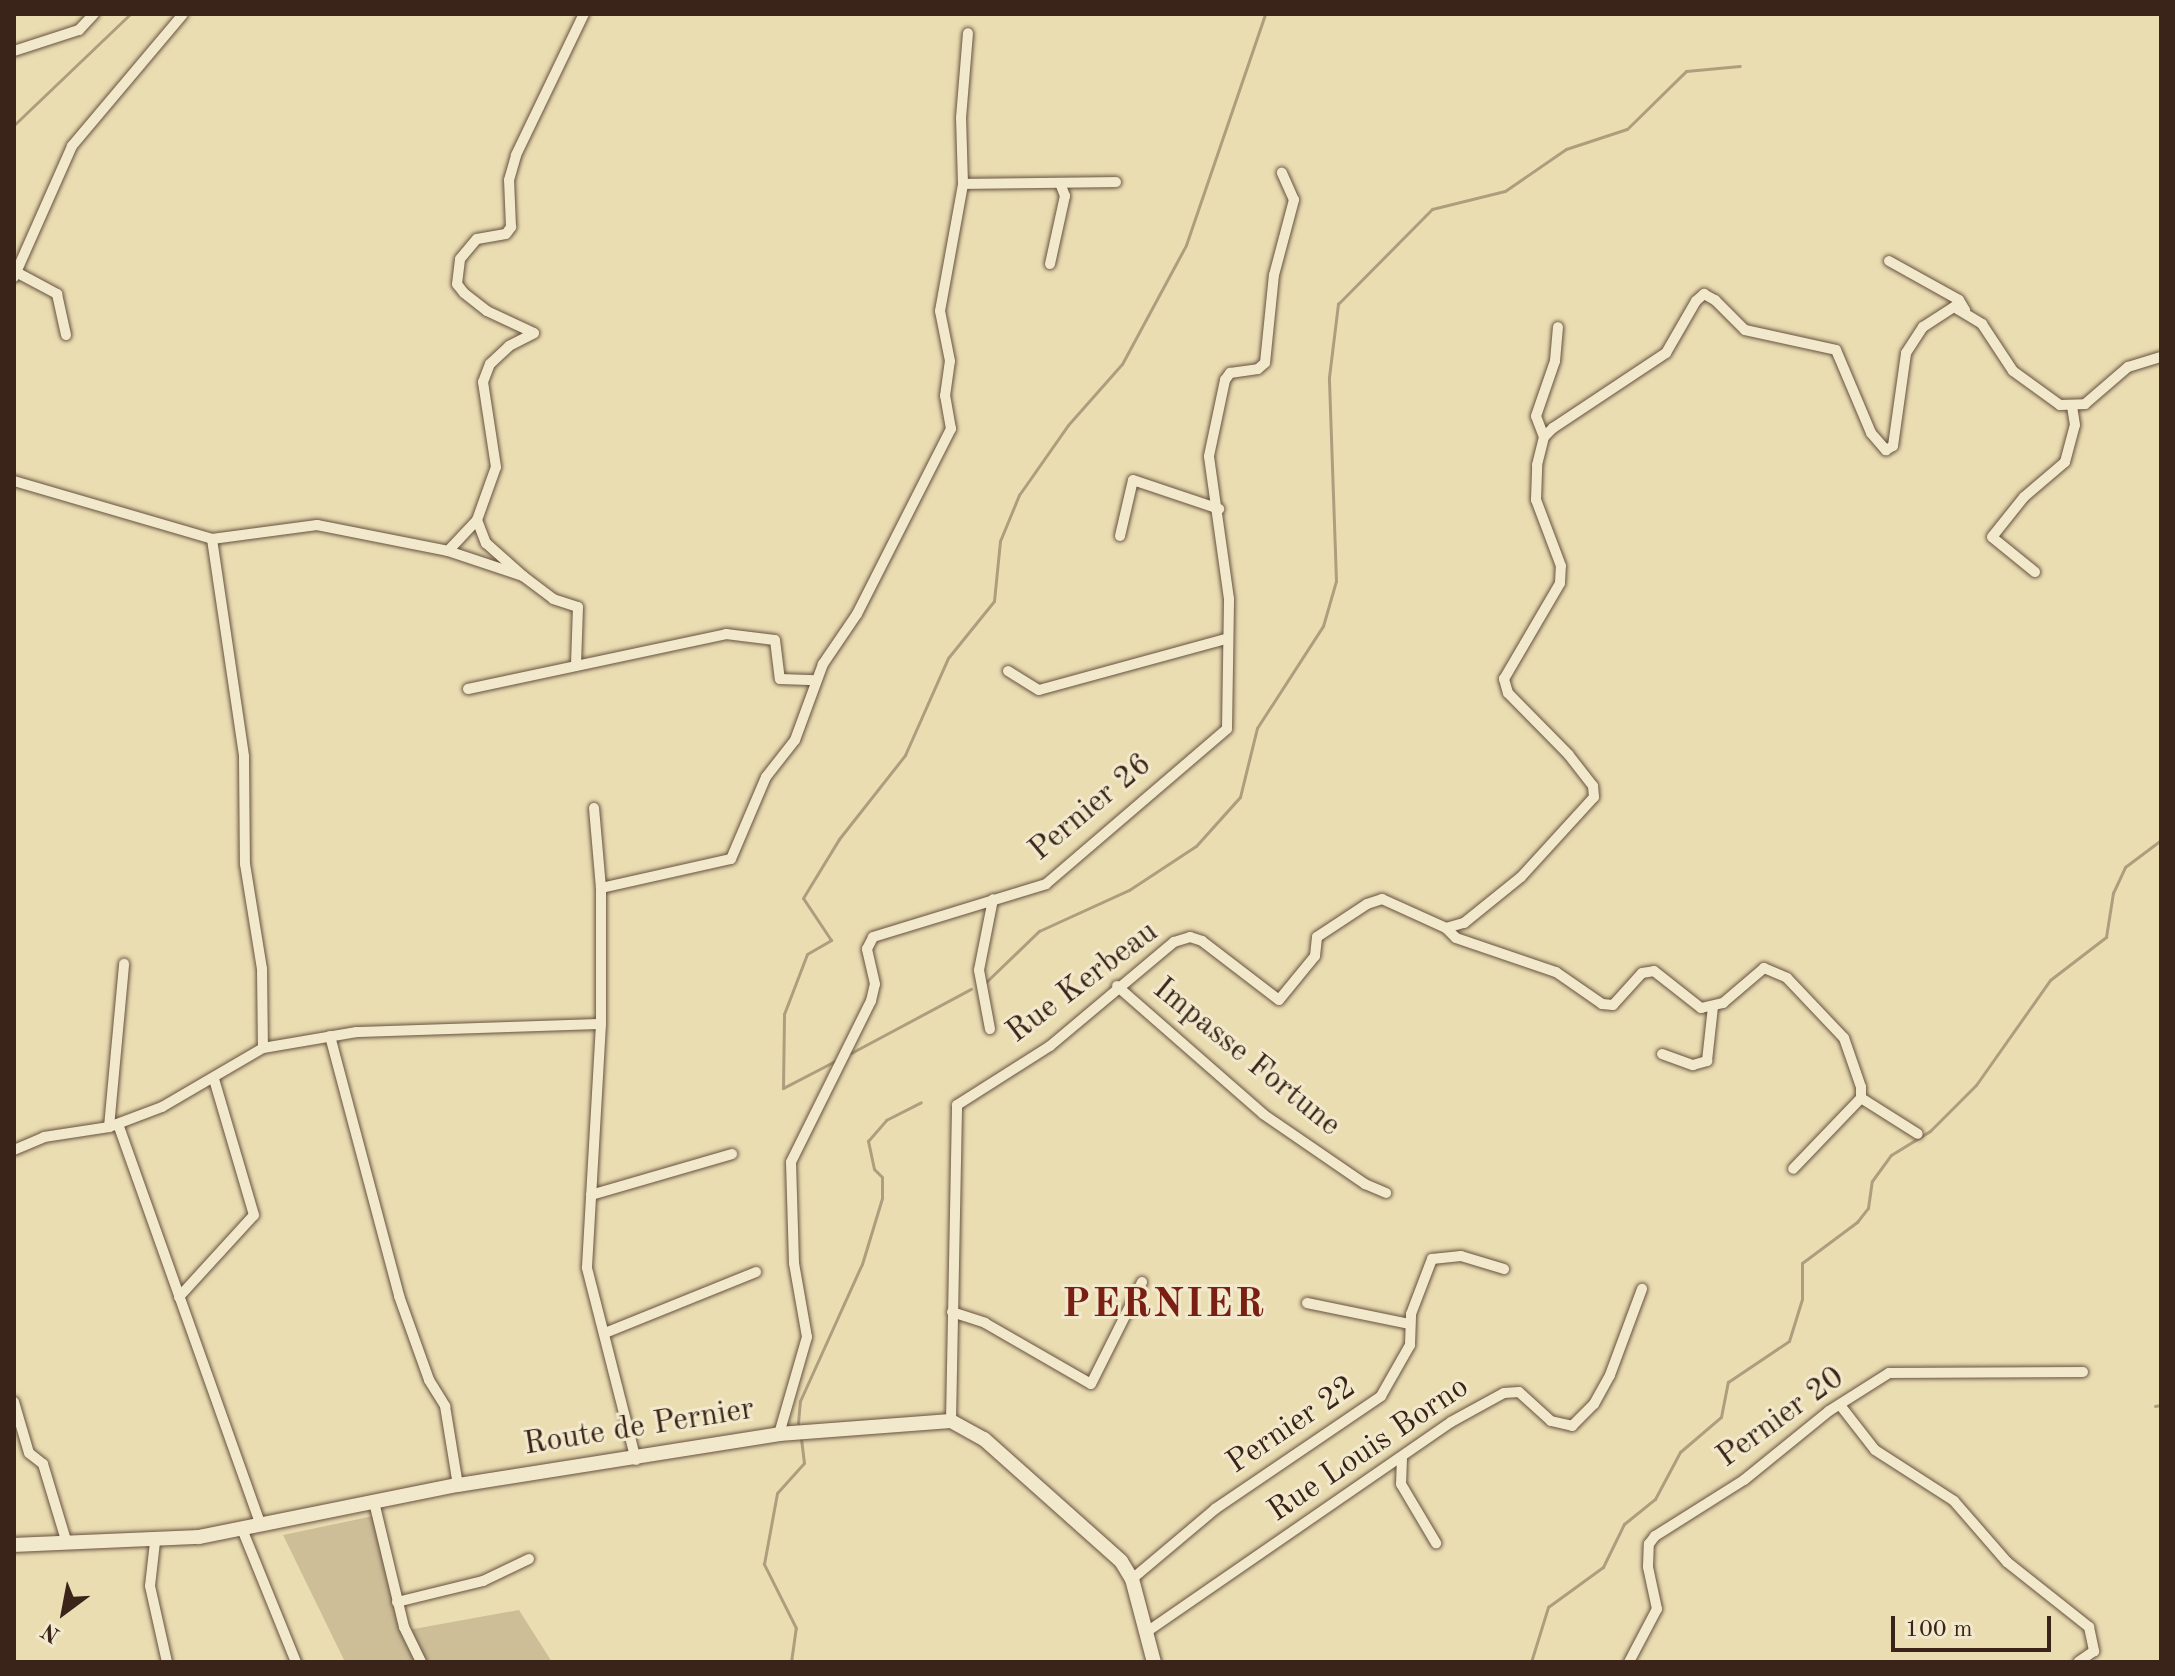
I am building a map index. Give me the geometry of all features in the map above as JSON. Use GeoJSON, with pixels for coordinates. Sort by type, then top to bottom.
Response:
{"type":"FeatureCollection","features":[{"type":"Feature","properties":{"kind":"street"},"geometry":{"type":"LineString","coordinates":[[14,51],[79,30],[94,14]]}},
{"type":"Feature","properties":{"kind":"street"},"geometry":{"type":"LineString","coordinates":[[66,335],[57,294],[15,275],[81,133],[183,14]]}},
{"type":"Feature","properties":{"kind":"street"},"geometry":{"type":"LineString","coordinates":[[448,551],[477,520],[496,467],[483,382],[490,364],[509,346],[534,333],[487,311],[464,293],[457,284],[460,259],[477,239],[506,234],[511,227],[509,180],[516,155],[584,14]]}},
{"type":"Feature","properties":{"kind":"street"},"geometry":{"type":"LineString","coordinates":[[601,888],[731,859],[766,777],[795,740],[812,704],[816,680],[857,614],[951,429],[945,396],[950,361],[940,311],[963,184],[961,118],[968,33]]}},
{"type":"Feature","properties":{"kind":"street","name":"Pernier 26"},"geometry":{"type":"LineString","coordinates":[[779,1434],[807,1337],[794,1263],[791,1162],[853,1037],[875,984],[867,949],[873,937],[1046,884],[1078,862],[1227,729],[1225,639],[1229,599],[1219,509],[1209,456],[1212,424],[1230,373],[1258,369],[1265,363],[1285,227],[1294,190],[1282,173]]}},
{"type":"Feature","properties":{"kind":"street"},"geometry":{"type":"LineString","coordinates":[[963,184],[1116,182]]}},
{"type":"Feature","properties":{"kind":"street"},"geometry":{"type":"LineString","coordinates":[[1050,264],[1065,196],[1060,183]]}},
{"type":"Feature","properties":{"kind":"street"},"geometry":{"type":"LineString","coordinates":[[1889,261],[1959,300],[1965,310],[1982,324],[2013,371],[2060,405],[2085,404],[2128,367],[2161,357]]}},
{"type":"Feature","properties":{"kind":"street"},"geometry":{"type":"LineString","coordinates":[[1544,437],[1666,353],[1704,294],[1745,330],[1836,350],[1871,433],[1886,450],[1893,446],[1906,353],[1938,315],[1954,307],[1965,310]]}},
{"type":"Feature","properties":{"kind":"street"},"geometry":{"type":"LineString","coordinates":[[1558,327],[1555,361],[1536,416],[1544,437],[1536,500],[1561,566],[1560,583],[1504,679],[1508,693],[1577,765],[1594,797],[1521,877],[1464,923],[1446,928],[1456,938],[1556,972],[1602,1004],[1613,1005],[1642,973],[1654,971],[1686,1001],[1713,1007]]}},
{"type":"Feature","properties":{"kind":"street"},"geometry":{"type":"LineString","coordinates":[[2035,572],[1992,537],[2024,497],[2065,462],[2075,425],[2072,406]]}},
{"type":"Feature","properties":{"kind":"street"},"geometry":{"type":"LineString","coordinates":[[1120,536],[1133,480],[1219,509]]}},
{"type":"Feature","properties":{"kind":"street"},"geometry":{"type":"LineString","coordinates":[[14,481],[212,539],[317,525],[448,551],[523,576]]}},
{"type":"Feature","properties":{"kind":"street"},"geometry":{"type":"LineString","coordinates":[[477,520],[486,543],[523,576],[553,599],[578,607],[576,664]]}},
{"type":"Feature","properties":{"kind":"street"},"geometry":{"type":"LineString","coordinates":[[212,539],[244,757],[245,864],[262,969],[263,1048]]}},
{"type":"Feature","properties":{"kind":"street"},"geometry":{"type":"LineString","coordinates":[[468,689],[726,634],[775,640],[780,679],[816,680]]}},
{"type":"Feature","properties":{"kind":"street"},"geometry":{"type":"LineString","coordinates":[[1008,671],[1039,690],[1225,639]]}},
{"type":"Feature","properties":{"kind":"street"},"geometry":{"type":"LineString","coordinates":[[594,808],[601,888],[601,1024],[587,1268],[636,1460]]}},
{"type":"Feature","properties":{"kind":"street"},"geometry":{"type":"LineString","coordinates":[[990,1029],[979,970],[993,899]]}},
{"type":"Feature","properties":{"kind":"street","name":"Rue Kerbeau"},"geometry":{"type":"LineString","coordinates":[[951,1421],[957,1105],[1050,1046],[1117,986],[1174,942],[1190,937],[1279,1000],[1315,956],[1317,937],[1367,904],[1392,900],[1446,928]]}},
{"type":"Feature","properties":{"kind":"street"},"geometry":{"type":"LineString","coordinates":[[124,964],[113,1126],[179,1297],[261,1525]]}},
{"type":"Feature","properties":{"kind":"street"},"geometry":{"type":"LineString","coordinates":[[1662,1054],[1693,1065],[1707,1061],[1713,1007],[1757,971],[1777,971],[1844,1038],[1861,1098],[1918,1134]]}},
{"type":"Feature","properties":{"kind":"street","name":"Impasse Fortune"},"geometry":{"type":"LineString","coordinates":[[1117,986],[1263,1114],[1365,1184],[1386,1193]]}},
{"type":"Feature","properties":{"kind":"street"},"geometry":{"type":"LineString","coordinates":[[14,1150],[44,1137],[113,1126],[214,1079],[263,1048],[330,1036],[601,1024]]}},
{"type":"Feature","properties":{"kind":"street"},"geometry":{"type":"LineString","coordinates":[[330,1036],[399,1296],[429,1380],[445,1406],[458,1485]]}},
{"type":"Feature","properties":{"kind":"street"},"geometry":{"type":"LineString","coordinates":[[179,1297],[254,1215],[214,1079]]}},
{"type":"Feature","properties":{"kind":"street"},"geometry":{"type":"LineString","coordinates":[[1793,1169],[1861,1098]]}},
{"type":"Feature","properties":{"kind":"street"},"geometry":{"type":"LineString","coordinates":[[591,1195],[732,1154]]}},
{"type":"Feature","properties":{"kind":"street","name":"Pernier 22"},"geometry":{"type":"LineString","coordinates":[[1132,1579],[1215,1509],[1381,1396],[1410,1345],[1409,1324],[1436,1256],[1461,1256],[1504,1269]]}},
{"type":"Feature","properties":{"kind":"street"},"geometry":{"type":"LineString","coordinates":[[605,1333],[756,1272]]}},
{"type":"Feature","properties":{"kind":"street"},"geometry":{"type":"LineString","coordinates":[[952,1312],[985,1323],[1091,1384],[1142,1282]]}},
{"type":"Feature","properties":{"kind":"street","name":"Rue Louis Borno"},"geometry":{"type":"LineString","coordinates":[[1148,1631],[1403,1456],[1504,1393],[1519,1392],[1551,1421],[1572,1426],[1594,1404],[1610,1375],[1642,1289]]}},
{"type":"Feature","properties":{"kind":"street"},"geometry":{"type":"LineString","coordinates":[[1307,1303],[1409,1324]]}},
{"type":"Feature","properties":{"kind":"street","name":"Pernier 20"},"geometry":{"type":"LineString","coordinates":[[1629,1662],[1657,1609],[1648,1567],[1655,1536],[1744,1480],[1840,1405],[1889,1373],[2083,1372]]}},
{"type":"Feature","properties":{"kind":"street"},"geometry":{"type":"LineString","coordinates":[[14,1402],[29,1453],[43,1464],[66,1540]]}},
{"type":"Feature","properties":{"kind":"street"},"geometry":{"type":"LineString","coordinates":[[1840,1405],[1875,1450],[1954,1501],[2007,1562],[2089,1627],[2094,1651],[2078,1662]]}},
{"type":"Feature","properties":{"kind":"street"},"geometry":{"type":"LineString","coordinates":[[951,1421],[984,1439],[1121,1561],[1132,1579],[1154,1662]]}},
{"type":"Feature","properties":{"kind":"street","name":"Route de Pernier"},"geometry":{"type":"LineString","coordinates":[[14,1545],[66,1540],[155,1542],[242,1529],[458,1485],[636,1460],[779,1434],[951,1421]]}},
{"type":"Feature","properties":{"kind":"street"},"geometry":{"type":"LineString","coordinates":[[1403,1456],[1398,1470],[1401,1484],[1436,1543]]}},
{"type":"Feature","properties":{"kind":"street"},"geometry":{"type":"LineString","coordinates":[[374,1502],[397,1602],[421,1662]]}},
{"type":"Feature","properties":{"kind":"street"},"geometry":{"type":"LineString","coordinates":[[242,1529],[296,1662]]}},
{"type":"Feature","properties":{"kind":"street"},"geometry":{"type":"LineString","coordinates":[[155,1542],[150,1586],[167,1662]]}},
{"type":"Feature","properties":{"kind":"street"},"geometry":{"type":"LineString","coordinates":[[397,1602],[483,1581],[529,1559]]}},
{"type":"Feature","properties":{"kind":"shaded area"},"geometry":{"type":"Polygon","coordinates":[[[378,1515],[408,1630],[519,1610],[552,1662],[345,1662],[283,1535],[378,1515]]]}},
{"type":"Feature","properties":{"kind":"waterway"},"geometry":{"type":"LineString","coordinates":[[14,125],[130,14]]}},
{"type":"Feature","properties":{"kind":"waterway"},"geometry":{"type":"LineString","coordinates":[[837,1060],[783,1088],[784,1014],[807,954],[831,940],[803,898],[839,839],[905,755],[948,658],[994,601],[1000,541],[1019,495],[1068,425],[1122,364],[1186,245],[1265,14]]}},
{"type":"Feature","properties":{"kind":"waterway"},"geometry":{"type":"LineString","coordinates":[[986,982],[1039,931],[1129,890],[1196,846],[1240,797],[1257,728],[1323,626],[1336,581],[1329,377],[1338,304],[1432,209],[1505,191],[1566,149],[1627,129],[1686,71],[1740,66]]}},
{"type":"Feature","properties":{"kind":"waterway"},"geometry":{"type":"LineString","coordinates":[[1531,1662],[1548,1607],[1603,1567],[1624,1524],[1655,1499],[1680,1452],[1721,1417],[1728,1382],[1789,1341],[1802,1299],[1802,1263],[1857,1222],[1868,1208],[1872,1181],[1891,1155],[1930,1131],[1976,1085],[2050,980],[2106,937],[2113,893],[2125,867],[2161,840]]}},
{"type":"Feature","properties":{"kind":"waterway"},"geometry":{"type":"LineString","coordinates":[[851,1053],[971,989]]}},
{"type":"Feature","properties":{"kind":"waterway"},"geometry":{"type":"LineString","coordinates":[[798,1423],[800,1401],[862,1264],[882,1198],[882,1177],[874,1169],[868,1141],[886,1120],[921,1102]]}},
{"type":"Feature","properties":{"kind":"waterway"},"geometry":{"type":"LineString","coordinates":[[2155,1406],[2161,1405]]}},
{"type":"Feature","properties":{"kind":"waterway"},"geometry":{"type":"LineString","coordinates":[[791,1662],[796,1628],[764,1564],[777,1493],[804,1463],[801,1439]]}},
{"type":"Feature","properties":{"kind":"district","name":"PERNIER"},"geometry":{"type":"Point","coordinates":[1164,1306]}}]}
